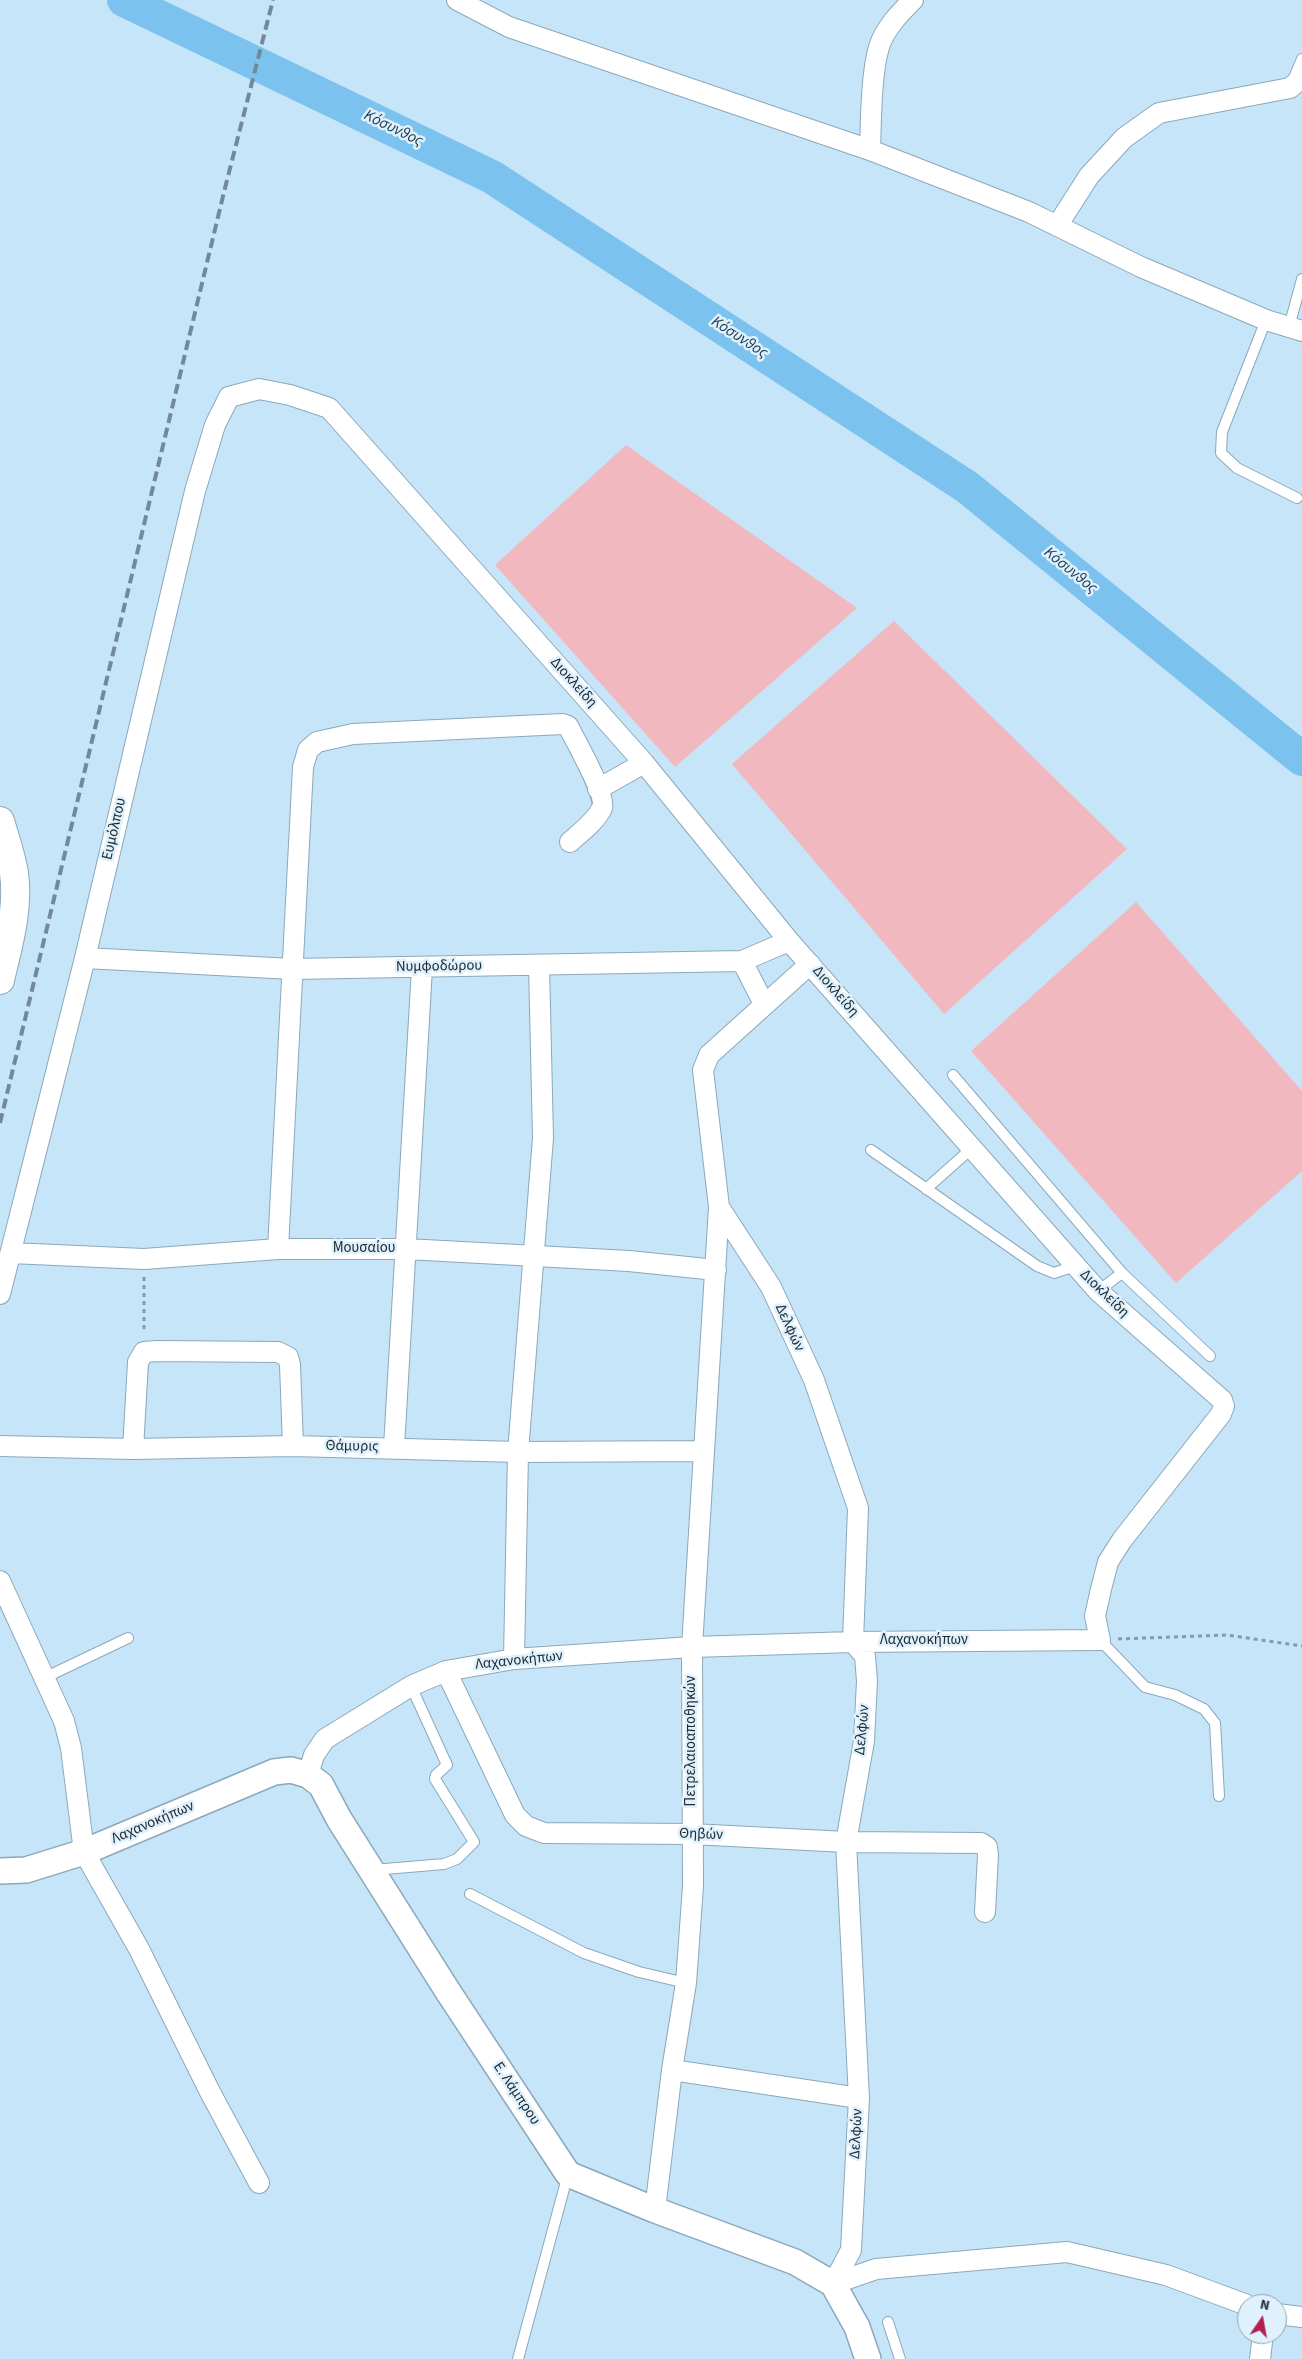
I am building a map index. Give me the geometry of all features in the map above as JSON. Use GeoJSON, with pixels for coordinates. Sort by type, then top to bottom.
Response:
{"type":"FeatureCollection","features":[{"type":"Feature","properties":{"kind":"main road"},"geometry":{"type":"LineString","coordinates":[[0,821],[14,874],[14,914],[4,945],[0,980]]}},
{"type":"Feature","properties":{"kind":"street"},"geometry":{"type":"LineString","coordinates":[[458,0],[509,27],[870,150],[1029,212],[1141,267],[1266,320],[1295,329]]}},
{"type":"Feature","properties":{"kind":"street"},"geometry":{"type":"LineString","coordinates":[[870,150],[874,84],[880,46],[895,18],[913,0]]}},
{"type":"Feature","properties":{"kind":"street"},"geometry":{"type":"LineString","coordinates":[[1057,226],[1089,176],[1124,138],[1158,114],[1296,83]]}},
{"type":"Feature","properties":{"kind":"street","name":"Διοκλείδη"},"geometry":{"type":"LineString","coordinates":[[259,389],[290,395],[329,408],[644,763],[789,940],[1075,1266],[1098,1291],[1222,1400],[1224,1406],[1221,1414],[1122,1540],[1108,1562],[1095,1616],[1100,1640]]}},
{"type":"Feature","properties":{"kind":"street","name":"Ευμόλπου"},"geometry":{"type":"LineString","coordinates":[[0,1294],[84,958],[195,492],[215,425],[230,397],[259,389]]}},
{"type":"Feature","properties":{"kind":"street"},"geometry":{"type":"LineString","coordinates":[[278,1249],[303,767],[308,750],[317,742],[353,734],[563,724],[568,726],[603,801],[602,808],[570,842]]}},
{"type":"Feature","properties":{"kind":"street"},"geometry":{"type":"LineString","coordinates":[[598,789],[644,763]]}},
{"type":"Feature","properties":{"kind":"street","name":"Νυμφοδώρου"},"geometry":{"type":"LineString","coordinates":[[84,958],[292,969],[742,961],[789,940]]}},
{"type":"Feature","properties":{"kind":"street"},"geometry":{"type":"LineString","coordinates":[[742,961],[764,1004]]}},
{"type":"Feature","properties":{"kind":"street"},"geometry":{"type":"LineString","coordinates":[[720,1207],[703,1070],[709,1055],[810,964]]}},
{"type":"Feature","properties":{"kind":"street"},"geometry":{"type":"LineString","coordinates":[[514,1660],[518,1452],[543,1138],[539,966]]}},
{"type":"Feature","properties":{"kind":"street"},"geometry":{"type":"LineString","coordinates":[[394,1448],[422,968]]}},
{"type":"Feature","properties":{"kind":"street","name":"Πετρελαιοαποθηκών"},"geometry":{"type":"LineString","coordinates":[[655,2210],[672,2070],[686,1983],[693,1886],[692,1647],[720,1207]]}},
{"type":"Feature","properties":{"kind":"street","name":"Δελφών"},"geometry":{"type":"LineString","coordinates":[[720,1207],[771,1288],[810,1372],[858,1508],[853,1642],[865,1656],[867,1681],[864,1740],[846,1842],[859,2098],[851,2250],[833,2284]]}},
{"type":"Feature","properties":{"kind":"street","name":"Μουσαίου"},"geometry":{"type":"LineString","coordinates":[[11,1253],[144,1259],[278,1249],[406,1250],[629,1261],[716,1270]]}},
{"type":"Feature","properties":{"kind":"street"},"geometry":{"type":"LineString","coordinates":[[133,1448],[138,1362],[144,1352],[278,1352],[288,1357],[290,1365],[292,1446]]}},
{"type":"Feature","properties":{"kind":"street","name":"Θάμυρις"},"geometry":{"type":"LineString","coordinates":[[0,1446],[133,1448],[292,1446],[518,1452],[704,1452]]}},
{"type":"Feature","properties":{"kind":"street"},"geometry":{"type":"LineString","coordinates":[[0,1581],[64,1720],[71,1748],[84,1852],[139,1949],[210,2092],[259,2183]]}},
{"type":"Feature","properties":{"kind":"street","name":"Λαχανοκήπων"},"geometry":{"type":"LineString","coordinates":[[0,1871],[26,1870],[84,1852],[274,1772],[291,1770],[308,1775],[314,1755],[325,1739],[411,1686],[446,1671],[514,1660],[692,1647],[853,1642],[1100,1640]]}},
{"type":"Feature","properties":{"kind":"street","name":"Θηβών"},"geometry":{"type":"LineString","coordinates":[[446,1671],[515,1815],[526,1826],[544,1833],[692,1834],[846,1842],[981,1843],[986,1847],[988,1855],[985,1912]]}},
{"type":"Feature","properties":{"kind":"street","name":"Ε. Λάμπρου"},"geometry":{"type":"LineString","coordinates":[[308,1775],[321,1785],[339,1819],[371,1870],[568,2174]]}},
{"type":"Feature","properties":{"kind":"street"},"geometry":{"type":"LineString","coordinates":[[672,2070],[859,2098]]}},
{"type":"Feature","properties":{"kind":"street"},"geometry":{"type":"LineString","coordinates":[[568,2174],[655,2210],[795,2262],[833,2284],[857,2327],[868,2359]]}},
{"type":"Feature","properties":{"kind":"street"},"geometry":{"type":"LineString","coordinates":[[833,2284],[876,2269],[1067,2252],[1166,2276],[1237,2301]]}},
{"type":"Feature","properties":{"kind":"street"},"geometry":{"type":"LineString","coordinates":[[1287,2315],[1302,2317]]}},
{"type":"Feature","properties":{"kind":"street"},"geometry":{"type":"LineString","coordinates":[[1260,2359],[1262,2344]]}},
{"type":"Feature","properties":{"kind":"lane"},"geometry":{"type":"LineString","coordinates":[[1296,83],[1302,59]]}},
{"type":"Feature","properties":{"kind":"lane"},"geometry":{"type":"LineString","coordinates":[[1295,329],[1302,279]]}},
{"type":"Feature","properties":{"kind":"lane"},"geometry":{"type":"LineString","coordinates":[[1266,320],[1222,432],[1220,453],[1237,468],[1297,498]]}},
{"type":"Feature","properties":{"kind":"lane"},"geometry":{"type":"LineString","coordinates":[[952,1074],[1122,1273],[1210,1356]]}},
{"type":"Feature","properties":{"kind":"lane"},"geometry":{"type":"LineString","coordinates":[[926,1188],[972,1148]]}},
{"type":"Feature","properties":{"kind":"lane"},"geometry":{"type":"LineString","coordinates":[[871,1150],[1037,1266],[1054,1273],[1075,1266]]}},
{"type":"Feature","properties":{"kind":"lane"},"geometry":{"type":"LineString","coordinates":[[1098,1291],[1122,1273]]}},
{"type":"Feature","properties":{"kind":"lane"},"geometry":{"type":"LineString","coordinates":[[44,1678],[128,1638]]}},
{"type":"Feature","properties":{"kind":"lane"},"geometry":{"type":"LineString","coordinates":[[1100,1640],[1145,1687],[1174,1695],[1204,1709],[1215,1723],[1220,1796]]}},
{"type":"Feature","properties":{"kind":"lane"},"geometry":{"type":"LineString","coordinates":[[371,1870],[444,1864],[457,1859],[474,1842],[435,1779],[436,1775],[447,1765],[411,1686]]}},
{"type":"Feature","properties":{"kind":"lane"},"geometry":{"type":"LineString","coordinates":[[470,1894],[584,1953],[639,1972],[686,1983]]}},
{"type":"Feature","properties":{"kind":"lane"},"geometry":{"type":"LineString","coordinates":[[518,2359],[568,2174]]}},
{"type":"Feature","properties":{"kind":"lane"},"geometry":{"type":"LineString","coordinates":[[888,2322],[900,2359]]}},
{"type":"Feature","properties":{"kind":"path"},"geometry":{"type":"LineString","coordinates":[[144,1259],[144,1352]]}},
{"type":"Feature","properties":{"kind":"path"},"geometry":{"type":"LineString","coordinates":[[1100,1640],[1227,1635],[1302,1646]]}},
{"type":"Feature","properties":{"kind":"shaded area"},"geometry":{"type":"Polygon","coordinates":[[[626,445],[857,608],[675,767],[495,565],[626,445]]]}},
{"type":"Feature","properties":{"kind":"shaded area"},"geometry":{"type":"Polygon","coordinates":[[[894,621],[1127,849],[944,1014],[732,764],[894,621]]]}},
{"type":"Feature","properties":{"kind":"shaded area"},"geometry":{"type":"Polygon","coordinates":[[[1136,902],[1302,1091],[1302,1171],[1176,1283],[971,1051],[1136,902]]]}},
{"type":"Feature","properties":{"kind":"waterway","name":"Κόσυνθος"},"geometry":{"type":"LineString","coordinates":[[124,0],[492,177],[967,487],[1302,759]]}},
{"type":"Feature","properties":{"kind":"railway"},"geometry":{"type":"LineString","coordinates":[[0,1123],[224,192],[273,0]]}}]}
